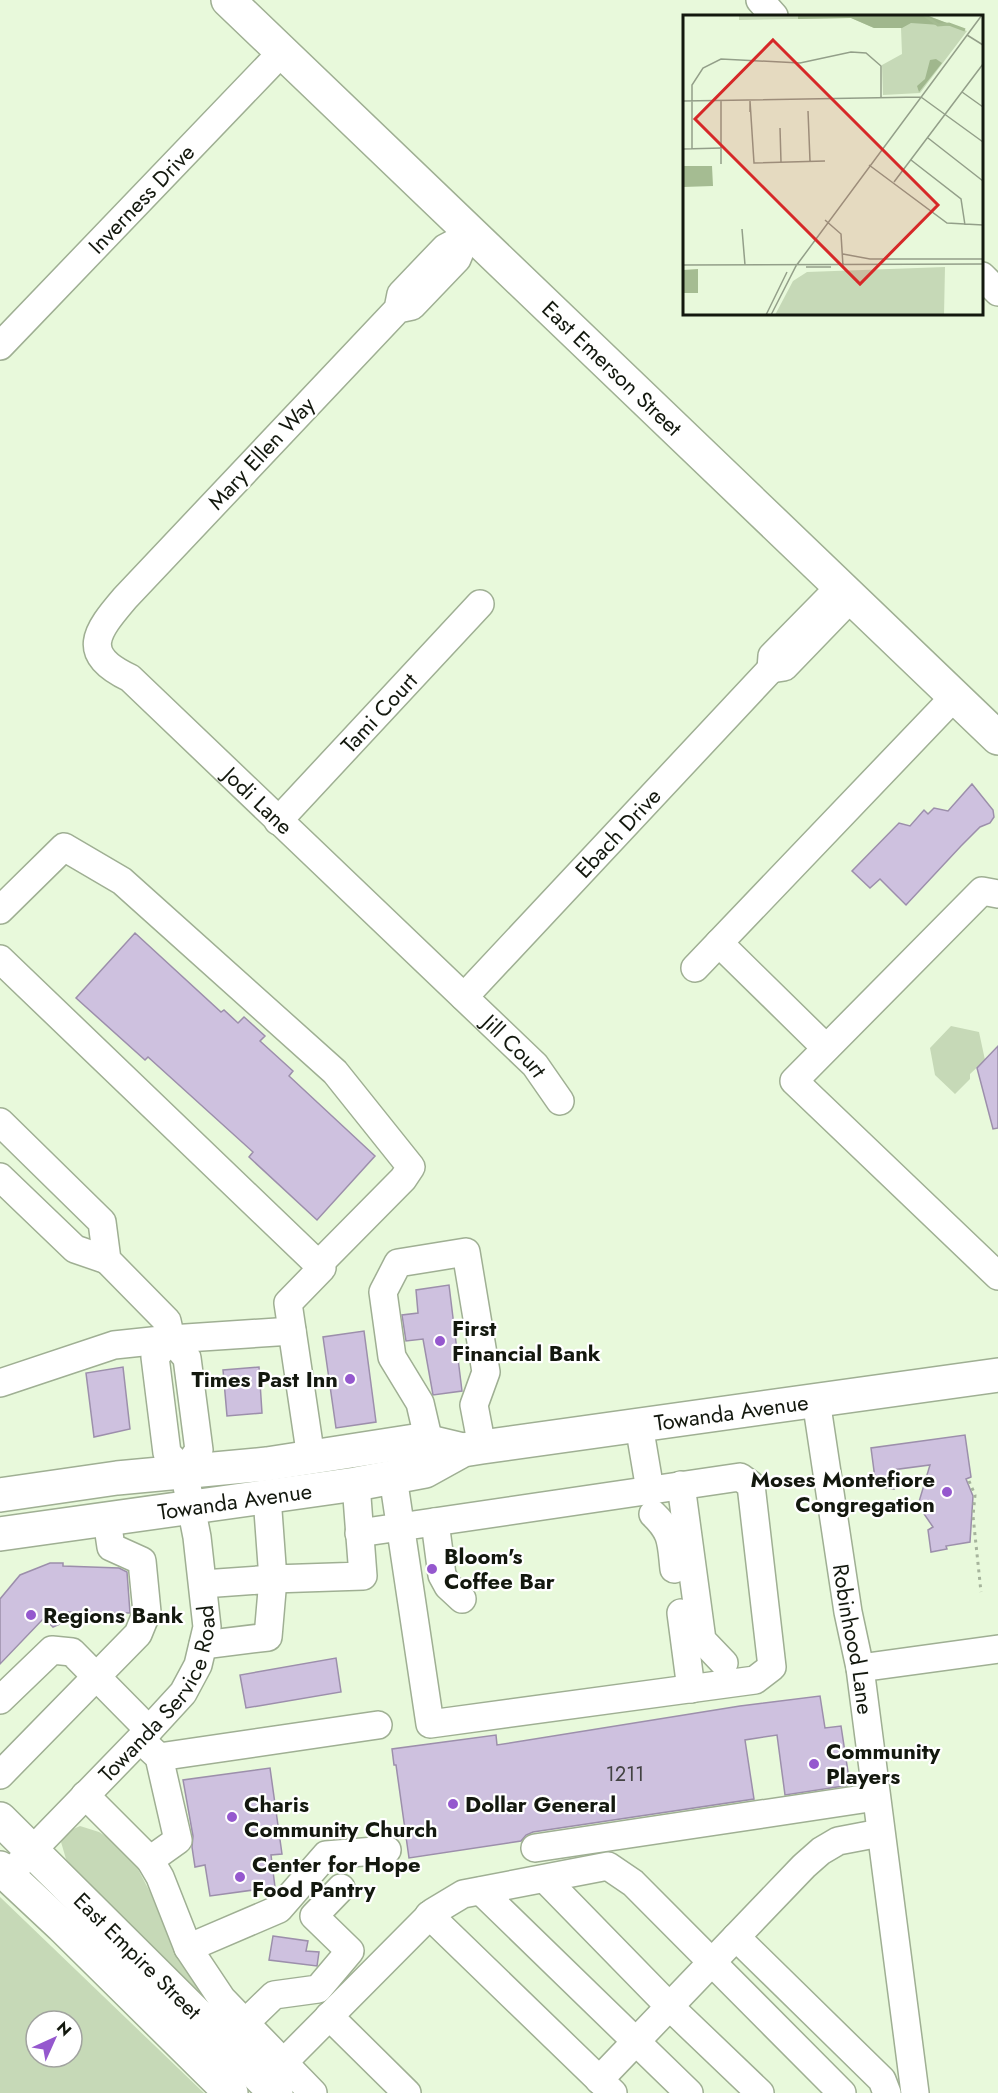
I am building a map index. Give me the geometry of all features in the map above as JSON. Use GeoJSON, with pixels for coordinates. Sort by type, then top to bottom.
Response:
{"type":"FeatureCollection","features":[{"type":"Feature","properties":{"kind":"main road","name":"East Emerson Street"},"geometry":{"type":"LineString","coordinates":[[228,0],[468,235],[843,594],[998,738]]}},
{"type":"Feature","properties":{"kind":"main road","name":"Towanda Avenue"},"geometry":{"type":"LineString","coordinates":[[432,1454],[998,1375]]}},
{"type":"Feature","properties":{"kind":"main road","name":"Towanda Avenue"},"geometry":{"type":"LineString","coordinates":[[0,1495],[117,1478],[267,1464],[421,1440],[432,1454]]}},
{"type":"Feature","properties":{"kind":"main road","name":"Towanda Avenue"},"geometry":{"type":"LineString","coordinates":[[0,1534],[356,1484],[424,1471],[432,1454]]}},
{"type":"Feature","properties":{"kind":"main road","name":"East Empire Street"},"geometry":{"type":"LineString","coordinates":[[0,1819],[279,2078]]}},
{"type":"Feature","properties":{"kind":"main road","name":"East Empire Street"},"geometry":{"type":"LineString","coordinates":[[4,1872],[231,2093]]}},
{"type":"Feature","properties":{"kind":"street"},"geometry":{"type":"LineString","coordinates":[[760,0],[773,15]]}},
{"type":"Feature","properties":{"kind":"street","name":"Inverness Drive"},"geometry":{"type":"LineString","coordinates":[[0,346],[282,51]]}},
{"type":"Feature","properties":{"kind":"street","name":"Mary Ellen Way"},"geometry":{"type":"LineString","coordinates":[[125,598],[398,309],[412,306],[457,259],[468,235]]}},
{"type":"Feature","properties":{"kind":"street"},"geometry":{"type":"LineString","coordinates":[[983,278],[998,292]]}},
{"type":"Feature","properties":{"kind":"street","name":"Ebach Drive"},"geometry":{"type":"LineString","coordinates":[[464,997],[771,669],[772,656],[829,598],[843,594]]}},
{"type":"Feature","properties":{"kind":"street","name":"Jodi Lane"},"geometry":{"type":"LineString","coordinates":[[125,598],[102,625],[97,638],[100,657],[111,669],[130,678],[464,997]]}},
{"type":"Feature","properties":{"kind":"street","name":"Tami Court"},"geometry":{"type":"LineString","coordinates":[[278,821],[480,604]]}},
{"type":"Feature","properties":{"kind":"street"},"geometry":{"type":"LineString","coordinates":[[695,968],[955,696]]}},
{"type":"Feature","properties":{"kind":"street"},"geometry":{"type":"LineString","coordinates":[[0,910],[64,847],[122,881],[335,1072],[411,1167],[403,1179],[318,1265]]}},
{"type":"Feature","properties":{"kind":"street"},"geometry":{"type":"LineString","coordinates":[[998,894],[982,891],[794,1081],[998,1276]]}},
{"type":"Feature","properties":{"kind":"street"},"geometry":{"type":"LineString","coordinates":[[719,943],[826,1047]]}},
{"type":"Feature","properties":{"kind":"street"},"geometry":{"type":"LineString","coordinates":[[0,959],[322,1268],[288,1303],[311,1458]]}},
{"type":"Feature","properties":{"kind":"street","name":"Jill Court"},"geometry":{"type":"LineString","coordinates":[[464,997],[535,1065],[560,1101]]}},
{"type":"Feature","properties":{"kind":"street"},"geometry":{"type":"LineString","coordinates":[[0,1122],[102,1222],[106,1260]]}},
{"type":"Feature","properties":{"kind":"street"},"geometry":{"type":"LineString","coordinates":[[0,1177],[75,1250],[106,1260],[167,1321],[171,1339]]}},
{"type":"Feature","properties":{"kind":"street"},"geometry":{"type":"LineString","coordinates":[[432,1454],[420,1403],[392,1356],[383,1292],[398,1263],[466,1252],[486,1372],[474,1405],[473,1448]]}},
{"type":"Feature","properties":{"kind":"street"},"geometry":{"type":"LineString","coordinates":[[0,1383],[114,1345],[292,1331]]}},
{"type":"Feature","properties":{"kind":"street"},"geometry":{"type":"LineString","coordinates":[[171,1339],[156,1357],[167,1453],[184,1471]]}},
{"type":"Feature","properties":{"kind":"street","name":"Robinhood Lane"},"geometry":{"type":"LineString","coordinates":[[816,1400],[848,1612],[860,1668],[915,2093]]}},
{"type":"Feature","properties":{"kind":"street"},"geometry":{"type":"LineString","coordinates":[[639,1425],[651,1502],[670,1535],[691,1689]]}},
{"type":"Feature","properties":{"kind":"street","name":"Towanda Service Road"},"geometry":{"type":"LineString","coordinates":[[4,1872],[33,1850],[85,1795],[150,1742],[183,1693],[198,1665],[207,1627],[203,1584],[184,1471]]}},
{"type":"Feature","properties":{"kind":"street"},"geometry":{"type":"LineString","coordinates":[[393,1477],[441,1575],[448,1586],[462,1599]]}},
{"type":"Feature","properties":{"kind":"street"},"geometry":{"type":"LineString","coordinates":[[359,1533],[417,1524],[651,1502],[681,1485],[740,1477],[751,1485],[772,1667],[755,1680],[430,1724],[411,1600],[417,1524]]}},
{"type":"Feature","properties":{"kind":"street"},"geometry":{"type":"LineString","coordinates":[[203,1584],[363,1576],[356,1484]]}},
{"type":"Feature","properties":{"kind":"street"},"geometry":{"type":"LineString","coordinates":[[681,1485],[702,1640],[724,1663]]}},
{"type":"Feature","properties":{"kind":"street"},"geometry":{"type":"LineString","coordinates":[[203,1645],[268,1637],[273,1579],[267,1497]]}},
{"type":"Feature","properties":{"kind":"street"},"geometry":{"type":"LineString","coordinates":[[0,1775],[138,1634],[147,1612],[142,1561],[111,1547],[107,1520]]}},
{"type":"Feature","properties":{"kind":"street"},"geometry":{"type":"LineString","coordinates":[[860,1668],[998,1649]]}},
{"type":"Feature","properties":{"kind":"street"},"geometry":{"type":"LineString","coordinates":[[0,1700],[52,1650],[72,1652],[150,1742],[178,1840],[150,1860]]}},
{"type":"Feature","properties":{"kind":"street"},"geometry":{"type":"LineString","coordinates":[[150,1742],[378,1725]]}},
{"type":"Feature","properties":{"kind":"street"},"geometry":{"type":"LineString","coordinates":[[85,1795],[150,1860],[169,1898],[188,1948],[222,1999],[245,2023],[279,2078],[313,2093]]}},
{"type":"Feature","properties":{"kind":"street"},"geometry":{"type":"LineString","coordinates":[[535,1848],[876,1797]]}},
{"type":"Feature","properties":{"kind":"street"},"geometry":{"type":"LineString","coordinates":[[429,1915],[606,2086],[635,2042],[821,1851],[838,1841],[880,1833]]}},
{"type":"Feature","properties":{"kind":"street"},"geometry":{"type":"LineString","coordinates":[[188,1948],[279,1909],[326,1855],[387,1850]]}},
{"type":"Feature","properties":{"kind":"street"},"geometry":{"type":"LineString","coordinates":[[279,2078],[329,2016],[429,1915],[463,1894],[609,1866],[633,1883],[842,2093]]}},
{"type":"Feature","properties":{"kind":"street"},"geometry":{"type":"LineString","coordinates":[[545,1879],[669,2006],[760,2093]]}},
{"type":"Feature","properties":{"kind":"street"},"geometry":{"type":"LineString","coordinates":[[245,2023],[274,1995],[318,1989],[351,1951],[314,1916],[341,1888]]}},
{"type":"Feature","properties":{"kind":"street"},"geometry":{"type":"LineString","coordinates":[[481,1891],[689,2093]]}},
{"type":"Feature","properties":{"kind":"street"},"geometry":{"type":"LineString","coordinates":[[736,1937],[882,2080],[888,2093]]}},
{"type":"Feature","properties":{"kind":"street"},"geometry":{"type":"LineString","coordinates":[[329,2016],[407,2093]]}},
{"type":"Feature","properties":{"kind":"path"},"geometry":{"type":"LineString","coordinates":[[969,1481],[975,1496],[973,1516],[981,1592]]}},
{"type":"Feature","properties":{"kind":"green space"},"geometry":{"type":"Polygon","coordinates":[[[951,1026],[979,1032],[985,1060],[970,1074],[970,1079],[955,1094],[935,1075],[930,1048],[951,1026]]]}},
{"type":"Feature","properties":{"kind":"green space"},"geometry":{"type":"Polygon","coordinates":[[[80,1826],[99,1832],[131,1856],[150,1892],[174,1951],[192,1977],[301,2093],[292,2093],[78,1879],[66,1859],[61,1842],[69,1831],[80,1826]]]}},
{"type":"Feature","properties":{"kind":"green space"},"geometry":{"type":"Polygon","coordinates":[[[0,1897],[204,2093],[0,2093],[0,1897]]]}},
{"type":"Feature","properties":{"kind":"building"},"geometry":{"type":"Polygon","coordinates":[[[972,784],[993,810],[994,817],[990,823],[980,827],[961,846],[906,905],[880,879],[870,888],[852,871],[899,823],[910,826],[924,810],[928,814],[934,808],[948,811],[972,784]]]}},
{"type":"Feature","properties":{"kind":"building"},"geometry":{"type":"Polygon","coordinates":[[[135,933],[221,1012],[224,1010],[238,1023],[244,1017],[265,1036],[260,1041],[293,1071],[289,1076],[375,1156],[317,1220],[249,1157],[253,1152],[148,1057],[145,1060],[76,998],[135,933]]]}},
{"type":"Feature","properties":{"kind":"building"},"geometry":{"type":"Polygon","coordinates":[[[998,1046],[998,1128],[993,1129],[977,1068],[998,1046]]]}},
{"type":"Feature","properties":{"kind":"building","name":"First Financial Bank"},"geometry":{"type":"Polygon","coordinates":[[[449,1285],[462,1391],[433,1395],[423,1339],[406,1341],[402,1315],[418,1313],[416,1290],[449,1285]]]}},
{"type":"Feature","properties":{"kind":"building","name":"Times Past Inn"},"geometry":{"type":"Polygon","coordinates":[[[364,1331],[376,1422],[336,1428],[323,1337],[364,1331]]]}},
{"type":"Feature","properties":{"kind":"building"},"geometry":{"type":"Polygon","coordinates":[[[123,1367],[130,1429],[94,1437],[86,1373],[123,1367]]]}},
{"type":"Feature","properties":{"kind":"building"},"geometry":{"type":"Polygon","coordinates":[[[259,1367],[262,1413],[227,1416],[223,1370],[259,1367]]]}},
{"type":"Feature","properties":{"kind":"building","name":"Moses Montefiore Congregation"},"geometry":{"type":"Polygon","coordinates":[[[965,1435],[971,1477],[966,1479],[973,1496],[970,1542],[946,1546],[947,1549],[931,1552],[928,1530],[933,1527],[918,1505],[930,1465],[892,1470],[894,1489],[876,1486],[871,1448],[965,1435]]]}},
{"type":"Feature","properties":{"kind":"building","name":"Regions Bank"},"geometry":{"type":"Polygon","coordinates":[[[50,1563],[63,1563],[63,1566],[119,1568],[127,1572],[130,1613],[62,1612],[62,1623],[53,1627],[44,1618],[0,1664],[0,1599],[20,1575],[50,1563]]]}},
{"type":"Feature","properties":{"kind":"building"},"geometry":{"type":"Polygon","coordinates":[[[336,1658],[341,1692],[246,1708],[240,1675],[336,1658]]]}},
{"type":"Feature","properties":{"kind":"building"},"geometry":{"type":"Polygon","coordinates":[[[820,1696],[825,1728],[841,1726],[850,1785],[785,1795],[777,1735],[745,1740],[754,1799],[533,1832],[521,1841],[409,1858],[392,1749],[496,1735],[497,1745],[740,1706],[820,1696]]]}},
{"type":"Feature","properties":{"kind":"building","name":"Charis Community Church"},"geometry":{"type":"Polygon","coordinates":[[[270,1768],[282,1854],[271,1855],[275,1887],[210,1896],[205,1865],[195,1867],[193,1836],[183,1780],[270,1768]]]}},
{"type":"Feature","properties":{"kind":"building"},"geometry":{"type":"Polygon","coordinates":[[[273,1936],[308,1941],[306,1951],[319,1952],[317,1966],[269,1960],[273,1936]]]}},
{"type":"Feature","properties":{"kind":"place","name":"First Financial Bank"},"geometry":{"type":"Point","coordinates":[440,1341]}},
{"type":"Feature","properties":{"kind":"place","name":"Times Past Inn"},"geometry":{"type":"Point","coordinates":[350,1379]}},
{"type":"Feature","properties":{"kind":"place","name":"Moses Montefiore Congregation"},"geometry":{"type":"Point","coordinates":[947,1492]}},
{"type":"Feature","properties":{"kind":"place","name":"Bloom's Coffee Bar"},"geometry":{"type":"Point","coordinates":[432,1569]}},
{"type":"Feature","properties":{"kind":"place","name":"Regions Bank"},"geometry":{"type":"Point","coordinates":[31,1615]}},
{"type":"Feature","properties":{"kind":"place","name":"Community Players"},"geometry":{"type":"Point","coordinates":[814,1764]}},
{"type":"Feature","properties":{"kind":"place","name":"Dollar General"},"geometry":{"type":"Point","coordinates":[453,1804]}},
{"type":"Feature","properties":{"kind":"place","name":"Charis Community Church"},"geometry":{"type":"Point","coordinates":[232,1817]}},
{"type":"Feature","properties":{"kind":"place","name":"Center for Hope Food Pantry"},"geometry":{"type":"Point","coordinates":[240,1877]}}]}
